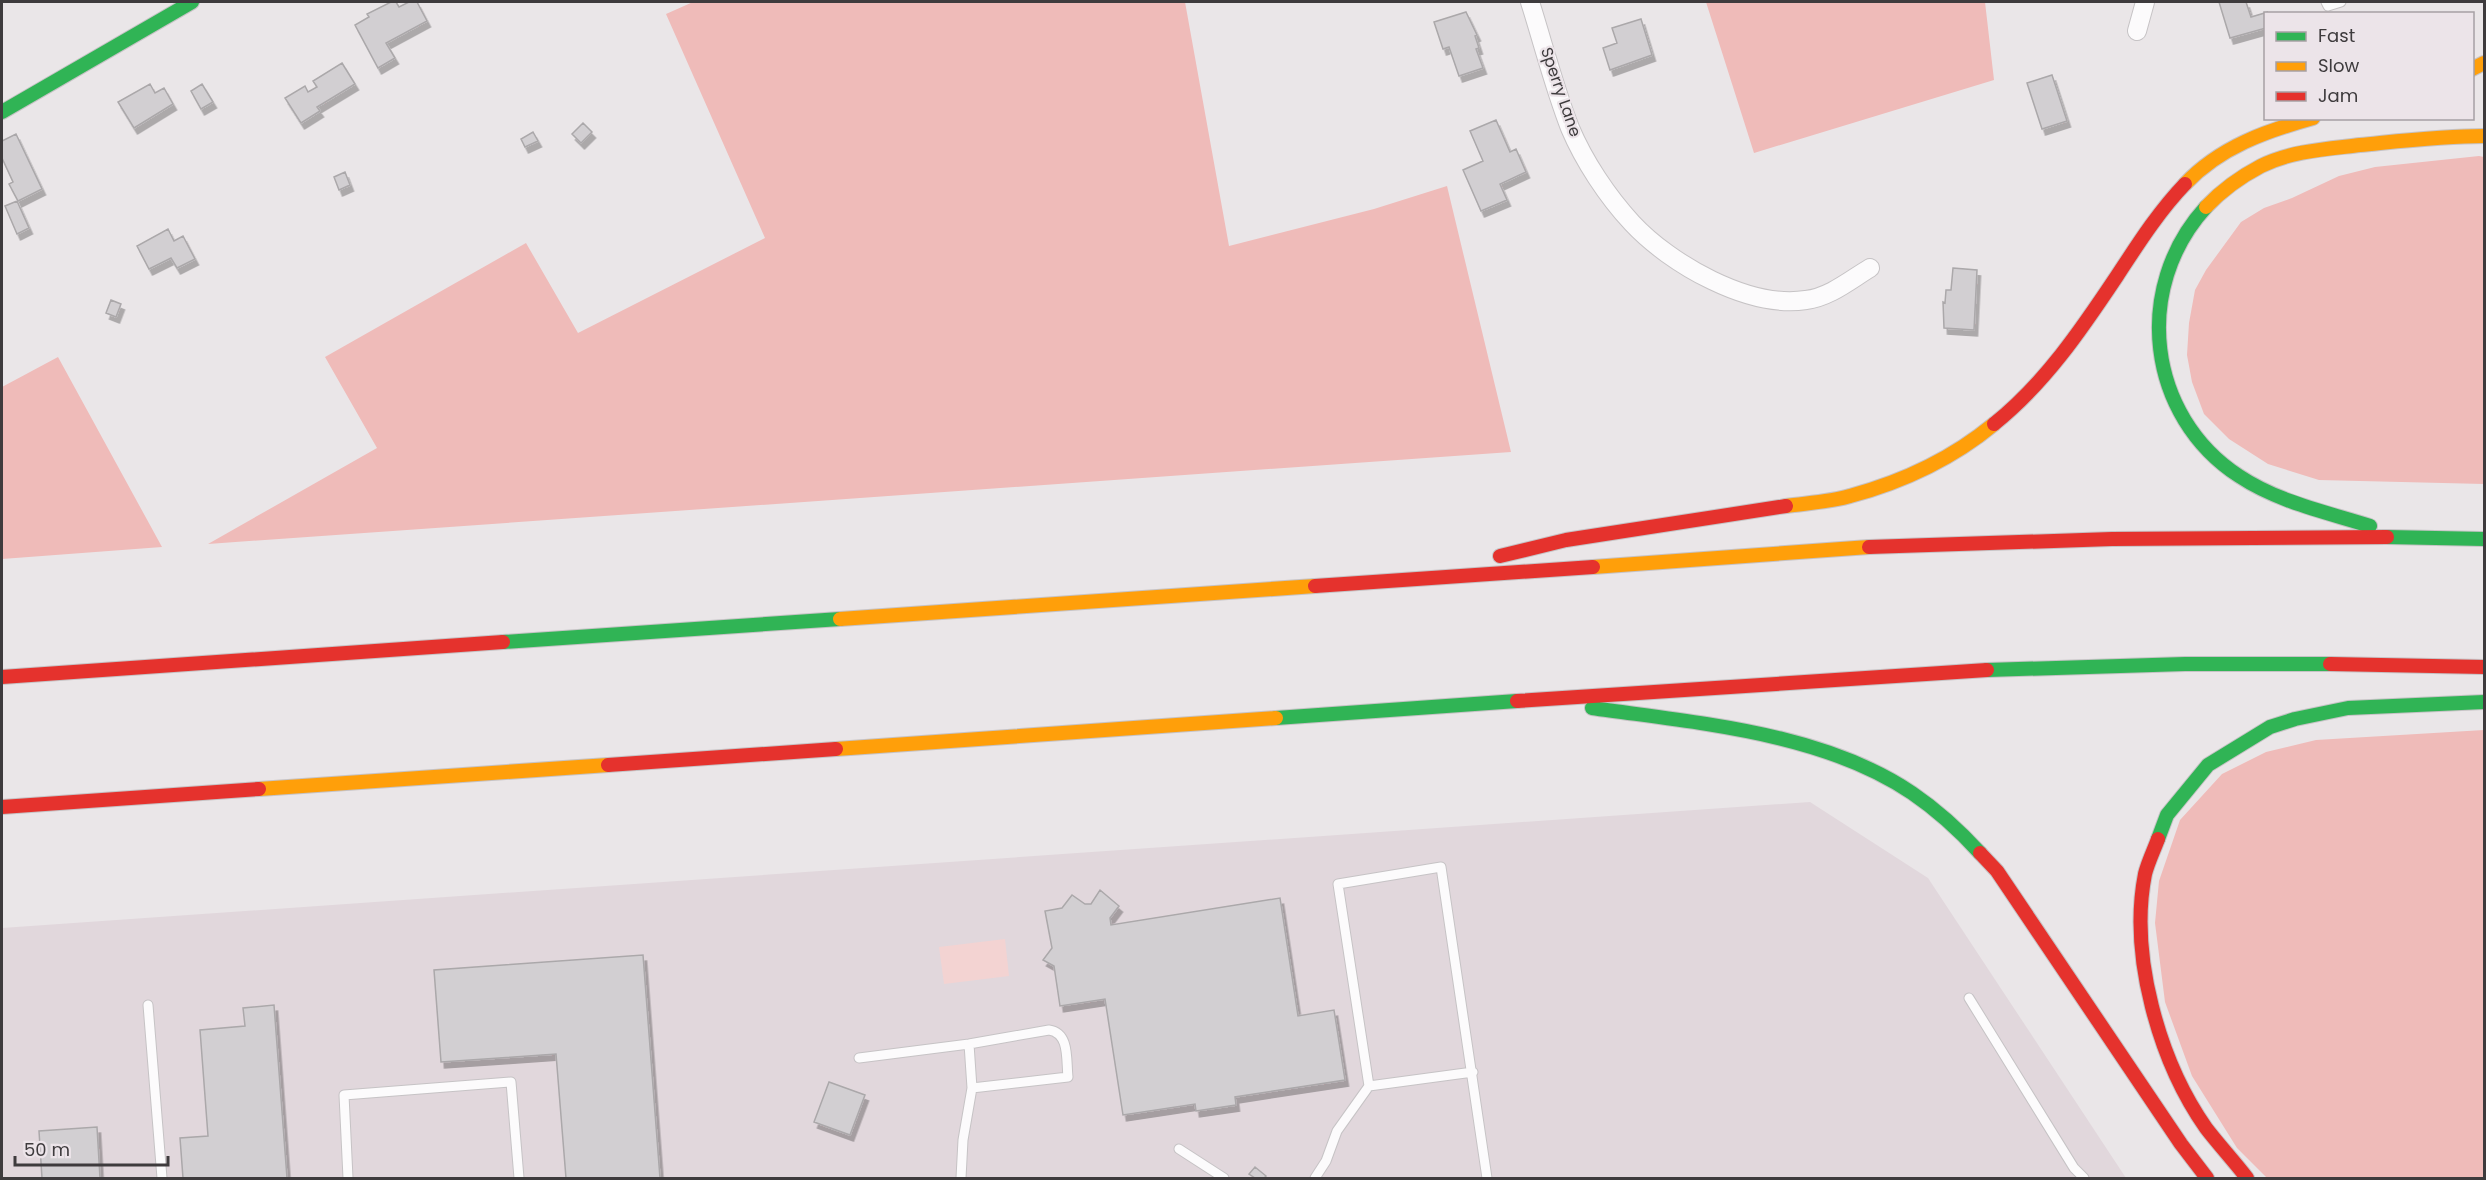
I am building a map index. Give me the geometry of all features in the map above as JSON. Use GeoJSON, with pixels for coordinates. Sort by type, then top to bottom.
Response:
{"type":"FeatureCollection","features":[{"type":"Feature","properties":{"kind":"main road"},"geometry":{"type":"LineString","coordinates":[[2,112],[192,2]]}},
{"type":"Feature","properties":{"kind":"main road"},"geometry":{"type":"LineString","coordinates":[[1407,578],[1566,540],[1848,497],[1888,485],[1925,469],[1987,430],[2033,390],[2063,354],[2169,203],[2200,170],[2245,140],[2306,120]]}},
{"type":"Feature","properties":{"kind":"main road"},"geometry":{"type":"LineString","coordinates":[[2403,536],[2271,493],[2241,478],[2218,461],[2192,433],[2169,392],[2160,362],[2157,320],[2165,275],[2180,240],[2204,208],[2235,181],[2265,164],[2298,154],[2429,137],[2484,126]]}},
{"type":"Feature","properties":{"kind":"main road"},"geometry":{"type":"LineString","coordinates":[[2429,137],[2484,136]]}},
{"type":"Feature","properties":{"kind":"main road"},"geometry":{"type":"LineString","coordinates":[[2,677],[1815,550],[2004,541],[2193,537],[2403,536],[2484,539]]}},
{"type":"Feature","properties":{"kind":"main road"},"geometry":{"type":"LineString","coordinates":[[2,807],[1876,676],[2025,669],[2276,665],[2484,667]]}},
{"type":"Feature","properties":{"kind":"main road"},"geometry":{"type":"LineString","coordinates":[[1534,699],[1729,729],[1798,743],[1859,763],[1892,779],[1918,796],[1966,836],[1997,871],[2207,1179]]}},
{"type":"Feature","properties":{"kind":"main road"},"geometry":{"type":"LineString","coordinates":[[2247,1179],[2210,1134],[2184,1093],[2164,1050],[2151,1009],[2140,943],[2141,902],[2146,866],[2163,820],[2180,793],[2204,768],[2243,740],[2270,727],[2331,711],[2484,702]]}},
{"type":"Feature","properties":{"kind":"street","name":"Sperry Lane"},"geometry":{"type":"LineString","coordinates":[[1530,2],[1570,128],[1596,175],[1633,224],[1673,257],[1712,282],[1752,296],[1786,302],[1826,295],[1870,268]]}},
{"type":"Feature","properties":{"kind":"street"},"geometry":{"type":"LineString","coordinates":[[2136,32],[2145,2]]}},
{"type":"Feature","properties":{"kind":"lane"},"geometry":{"type":"LineString","coordinates":[[2326,2],[2328,6],[2341,2]]}},
{"type":"Feature","properties":{"kind":"lane"},"geometry":{"type":"LineString","coordinates":[[1315,1179],[1326,1161],[1337,1131],[1369,1086],[1338,884],[1442,867],[1487,1179]]}},
{"type":"Feature","properties":{"kind":"lane"},"geometry":{"type":"LineString","coordinates":[[1969,998],[2074,1168],[2084,1179]]}},
{"type":"Feature","properties":{"kind":"lane"},"geometry":{"type":"LineString","coordinates":[[148,1005],[162,1179]]}},
{"type":"Feature","properties":{"kind":"lane"},"geometry":{"type":"LineString","coordinates":[[859,1058],[969,1044],[1048,1030],[1060,1035],[1065,1044],[1068,1077],[972,1088]]}},
{"type":"Feature","properties":{"kind":"lane"},"geometry":{"type":"LineString","coordinates":[[961,1179],[963,1140],[972,1088],[969,1044]]}},
{"type":"Feature","properties":{"kind":"lane"},"geometry":{"type":"LineString","coordinates":[[1369,1086],[1473,1072]]}},
{"type":"Feature","properties":{"kind":"lane"},"geometry":{"type":"LineString","coordinates":[[348,1179],[344,1095],[511,1082],[519,1179]]}},
{"type":"Feature","properties":{"kind":"lane"},"geometry":{"type":"LineString","coordinates":[[1179,1149],[1224,1179]]}},
{"type":"Feature","properties":{"kind":"shaded area"},"geometry":{"type":"Polygon","coordinates":[[[693,2],[1185,2],[1229,246],[1374,209],[1447,186],[1511,452],[208,544],[377,448],[325,357],[526,243],[578,333],[765,238],[666,14],[693,2]]]}},
{"type":"Feature","properties":{"kind":"shaded area"},"geometry":{"type":"Polygon","coordinates":[[[1706,2],[1985,2],[1994,80],[1754,153],[1706,2]]]}},
{"type":"Feature","properties":{"kind":"shaded area"},"geometry":{"type":"Polygon","coordinates":[[[2484,157],[2484,484],[2319,480],[2268,464],[2229,439],[2204,414],[2192,382],[2187,355],[2189,323],[2195,290],[2206,270],[2241,222],[2264,208],[2339,176],[2375,167],[2484,157]]]}},
{"type":"Feature","properties":{"kind":"shaded area"},"geometry":{"type":"Polygon","coordinates":[[[58,357],[162,547],[2,559],[2,387],[58,357]]]}},
{"type":"Feature","properties":{"kind":"shaded area"},"geometry":{"type":"Polygon","coordinates":[[[2484,730],[2484,1178],[2267,1178],[2237,1148],[2192,1076],[2165,1002],[2155,923],[2159,881],[2180,820],[2222,774],[2266,752],[2316,740],[2484,730]]]}},
{"type":"Feature","properties":{"kind":"shaded area"},"geometry":{"type":"Polygon","coordinates":[[[1810,802],[1928,878],[2126,1178],[2,1178],[2,928],[1810,802]]]}},
{"type":"Feature","properties":{"kind":"shaded area"},"geometry":{"type":"Polygon","coordinates":[[[1005,939],[1009,976],[944,984],[939,947],[1005,939]]]}},
{"type":"Feature","properties":{"kind":"building"},"geometry":{"type":"Polygon","coordinates":[[[391,2],[396,2],[399,7],[409,2],[417,2],[427,21],[386,43],[395,58],[378,68],[355,25],[369,17],[367,14],[391,2]]]}},
{"type":"Feature","properties":{"kind":"building"},"geometry":{"type":"Polygon","coordinates":[[[2219,2],[2246,2],[2251,17],[2264,13],[2264,29],[2230,38],[2219,2]]]}},
{"type":"Feature","properties":{"kind":"building"},"geometry":{"type":"Polygon","coordinates":[[[1466,12],[1477,35],[1475,36],[1479,48],[1476,49],[1483,68],[1459,76],[1449,47],[1443,49],[1434,22],[1466,12]]]}},
{"type":"Feature","properties":{"kind":"building"},"geometry":{"type":"Polygon","coordinates":[[[1641,19],[1652,55],[1610,70],[1603,48],[1617,43],[1612,28],[1641,19]]]}},
{"type":"Feature","properties":{"kind":"building"},"geometry":{"type":"Polygon","coordinates":[[[342,63],[355,84],[317,107],[320,111],[301,123],[285,98],[305,86],[308,92],[317,87],[313,81],[342,63]]]}},
{"type":"Feature","properties":{"kind":"building"},"geometry":{"type":"Polygon","coordinates":[[[2052,75],[2067,121],[2042,129],[2027,83],[2052,75]]]}},
{"type":"Feature","properties":{"kind":"building"},"geometry":{"type":"Polygon","coordinates":[[[150,84],[155,93],[164,88],[173,104],[134,128],[118,102],[150,84]]]}},
{"type":"Feature","properties":{"kind":"building"},"geometry":{"type":"Polygon","coordinates":[[[202,84],[213,102],[201,109],[191,91],[202,84]]]}},
{"type":"Feature","properties":{"kind":"building"},"geometry":{"type":"Polygon","coordinates":[[[1496,120],[1510,152],[1516,149],[1526,172],[1500,184],[1507,200],[1481,211],[1463,170],[1483,161],[1470,131],[1496,120]]]}},
{"type":"Feature","properties":{"kind":"building"},"geometry":{"type":"Polygon","coordinates":[[[583,123],[592,132],[581,143],[572,134],[583,123]]]}},
{"type":"Feature","properties":{"kind":"building"},"geometry":{"type":"Polygon","coordinates":[[[533,132],[538,141],[525,147],[521,139],[533,132]]]}},
{"type":"Feature","properties":{"kind":"building"},"geometry":{"type":"Polygon","coordinates":[[[16,134],[42,189],[18,201],[9,184],[13,182],[2,158],[2,141],[16,134]]]}},
{"type":"Feature","properties":{"kind":"building"},"geometry":{"type":"Polygon","coordinates":[[[345,172],[350,185],[339,190],[334,177],[345,172]]]}},
{"type":"Feature","properties":{"kind":"building"},"geometry":{"type":"Polygon","coordinates":[[[17,201],[29,228],[17,234],[5,206],[17,201]]]}},
{"type":"Feature","properties":{"kind":"building"},"geometry":{"type":"Polygon","coordinates":[[[168,229],[174,241],[183,236],[195,259],[177,268],[171,258],[149,269],[137,246],[168,229]]]}},
{"type":"Feature","properties":{"kind":"building"},"geometry":{"type":"Polygon","coordinates":[[[1953,268],[1977,270],[1974,330],[1944,328],[1943,302],[1945,303],[1946,290],[1951,290],[1953,268]]]}},
{"type":"Feature","properties":{"kind":"building"},"geometry":{"type":"Polygon","coordinates":[[[111,300],[121,304],[116,317],[106,313],[111,300]]]}},
{"type":"Feature","properties":{"kind":"building"},"geometry":{"type":"Polygon","coordinates":[[[1100,890],[1119,906],[1110,918],[1111,925],[1280,898],[1298,1016],[1334,1010],[1345,1080],[1235,1097],[1236,1105],[1196,1111],[1195,1104],[1123,1115],[1105,999],[1060,1006],[1054,966],[1043,960],[1052,948],[1045,911],[1062,908],[1072,895],[1085,904],[1091,904],[1100,890]]]}},
{"type":"Feature","properties":{"kind":"building"},"geometry":{"type":"Polygon","coordinates":[[[643,955],[660,1178],[566,1178],[556,1054],[441,1062],[434,970],[643,955]]]}},
{"type":"Feature","properties":{"kind":"building"},"geometry":{"type":"Polygon","coordinates":[[[274,1005],[287,1178],[183,1178],[180,1138],[208,1136],[200,1030],[245,1026],[243,1008],[274,1005]]]}},
{"type":"Feature","properties":{"kind":"building"},"geometry":{"type":"Polygon","coordinates":[[[829,1082],[865,1095],[850,1135],[814,1122],[829,1082]]]}},
{"type":"Feature","properties":{"kind":"building"},"geometry":{"type":"Polygon","coordinates":[[[97,1127],[100,1178],[42,1178],[39,1131],[97,1127]]]}},
{"type":"Feature","properties":{"kind":"building"},"geometry":{"type":"Polygon","coordinates":[[[1255,1167],[1266,1176],[1264,1178],[1255,1178],[1249,1174],[1255,1167]]]}},
{"type":"Feature","properties":{"kind":"traffic: fast"},"geometry":{"type":"LineString","coordinates":[[2,112],[192,2]]}},
{"type":"Feature","properties":{"kind":"traffic: fast"},"geometry":{"type":"LineString","coordinates":[[2206,207],[2182,239],[2167,275],[2160,312],[2160,349],[2169,386],[2185,420],[2208,451],[2254,485],[2303,505],[2370,526]]}},
{"type":"Feature","properties":{"kind":"traffic: fast"},"geometry":{"type":"LineString","coordinates":[[2387,537],[2484,539]]}},
{"type":"Feature","properties":{"kind":"traffic: fast"},"geometry":{"type":"LineString","coordinates":[[503,642],[840,619]]}},
{"type":"Feature","properties":{"kind":"traffic: fast"},"geometry":{"type":"LineString","coordinates":[[1987,670],[2185,664],[2330,664]]}},
{"type":"Feature","properties":{"kind":"traffic: fast"},"geometry":{"type":"LineString","coordinates":[[1276,718],[1517,701]]}},
{"type":"Feature","properties":{"kind":"traffic: fast"},"geometry":{"type":"LineString","coordinates":[[2158,839],[2167,815],[2208,765],[2270,727],[2295,719],[2348,708],[2484,702]]}},
{"type":"Feature","properties":{"kind":"traffic: fast"},"geometry":{"type":"LineString","coordinates":[[1592,708],[1757,733],[1839,756],[1877,772],[1912,793],[1948,821],[1980,853]]}},
{"type":"Feature","properties":{"kind":"traffic: slow"},"geometry":{"type":"LineString","coordinates":[[2474,68],[2484,63]]}},
{"type":"Feature","properties":{"kind":"traffic: slow"},"geometry":{"type":"LineString","coordinates":[[2185,184],[2228,150],[2261,135],[2307,120]]}},
{"type":"Feature","properties":{"kind":"traffic: slow"},"geometry":{"type":"LineString","coordinates":[[2206,207],[2225,189],[2246,175],[2284,157],[2309,151],[2360,145],[2484,136]]}},
{"type":"Feature","properties":{"kind":"traffic: slow"},"geometry":{"type":"LineString","coordinates":[[1786,506],[1842,498],[1889,484],[1926,468],[1962,448],[1994,424]]}},
{"type":"Feature","properties":{"kind":"traffic: slow"},"geometry":{"type":"LineString","coordinates":[[1593,567],[1869,547]]}},
{"type":"Feature","properties":{"kind":"traffic: slow"},"geometry":{"type":"LineString","coordinates":[[840,619],[1315,586]]}},
{"type":"Feature","properties":{"kind":"traffic: slow"},"geometry":{"type":"LineString","coordinates":[[836,749],[1276,718]]}},
{"type":"Feature","properties":{"kind":"traffic: slow"},"geometry":{"type":"LineString","coordinates":[[259,789],[608,765]]}},
{"type":"Feature","properties":{"kind":"traffic: jam"},"geometry":{"type":"LineString","coordinates":[[1994,424],[2030,391],[2061,355],[2149,228],[2185,184]]}},
{"type":"Feature","properties":{"kind":"traffic: jam"},"geometry":{"type":"LineString","coordinates":[[1500,556],[1566,540],[1786,506]]}},
{"type":"Feature","properties":{"kind":"traffic: jam"},"geometry":{"type":"LineString","coordinates":[[1869,547],[2112,539],[2387,537]]}},
{"type":"Feature","properties":{"kind":"traffic: jam"},"geometry":{"type":"LineString","coordinates":[[1315,586],[1593,567]]}},
{"type":"Feature","properties":{"kind":"traffic: jam"},"geometry":{"type":"LineString","coordinates":[[2,677],[503,642]]}},
{"type":"Feature","properties":{"kind":"traffic: jam"},"geometry":{"type":"LineString","coordinates":[[2330,664],[2484,667]]}},
{"type":"Feature","properties":{"kind":"traffic: jam"},"geometry":{"type":"LineString","coordinates":[[1517,701],[1987,670]]}},
{"type":"Feature","properties":{"kind":"traffic: jam"},"geometry":{"type":"LineString","coordinates":[[608,765],[836,749]]}},
{"type":"Feature","properties":{"kind":"traffic: jam"},"geometry":{"type":"LineString","coordinates":[[2,807],[259,789]]}},
{"type":"Feature","properties":{"kind":"traffic: jam"},"geometry":{"type":"LineString","coordinates":[[2158,839],[2145,874],[2141,905],[2141,938],[2152,1006],[2174,1071],[2189,1101],[2206,1128],[2247,1178]]}},
{"type":"Feature","properties":{"kind":"traffic: jam"},"geometry":{"type":"LineString","coordinates":[[1980,853],[1997,871],[2181,1144],[2207,1178]]}}]}
